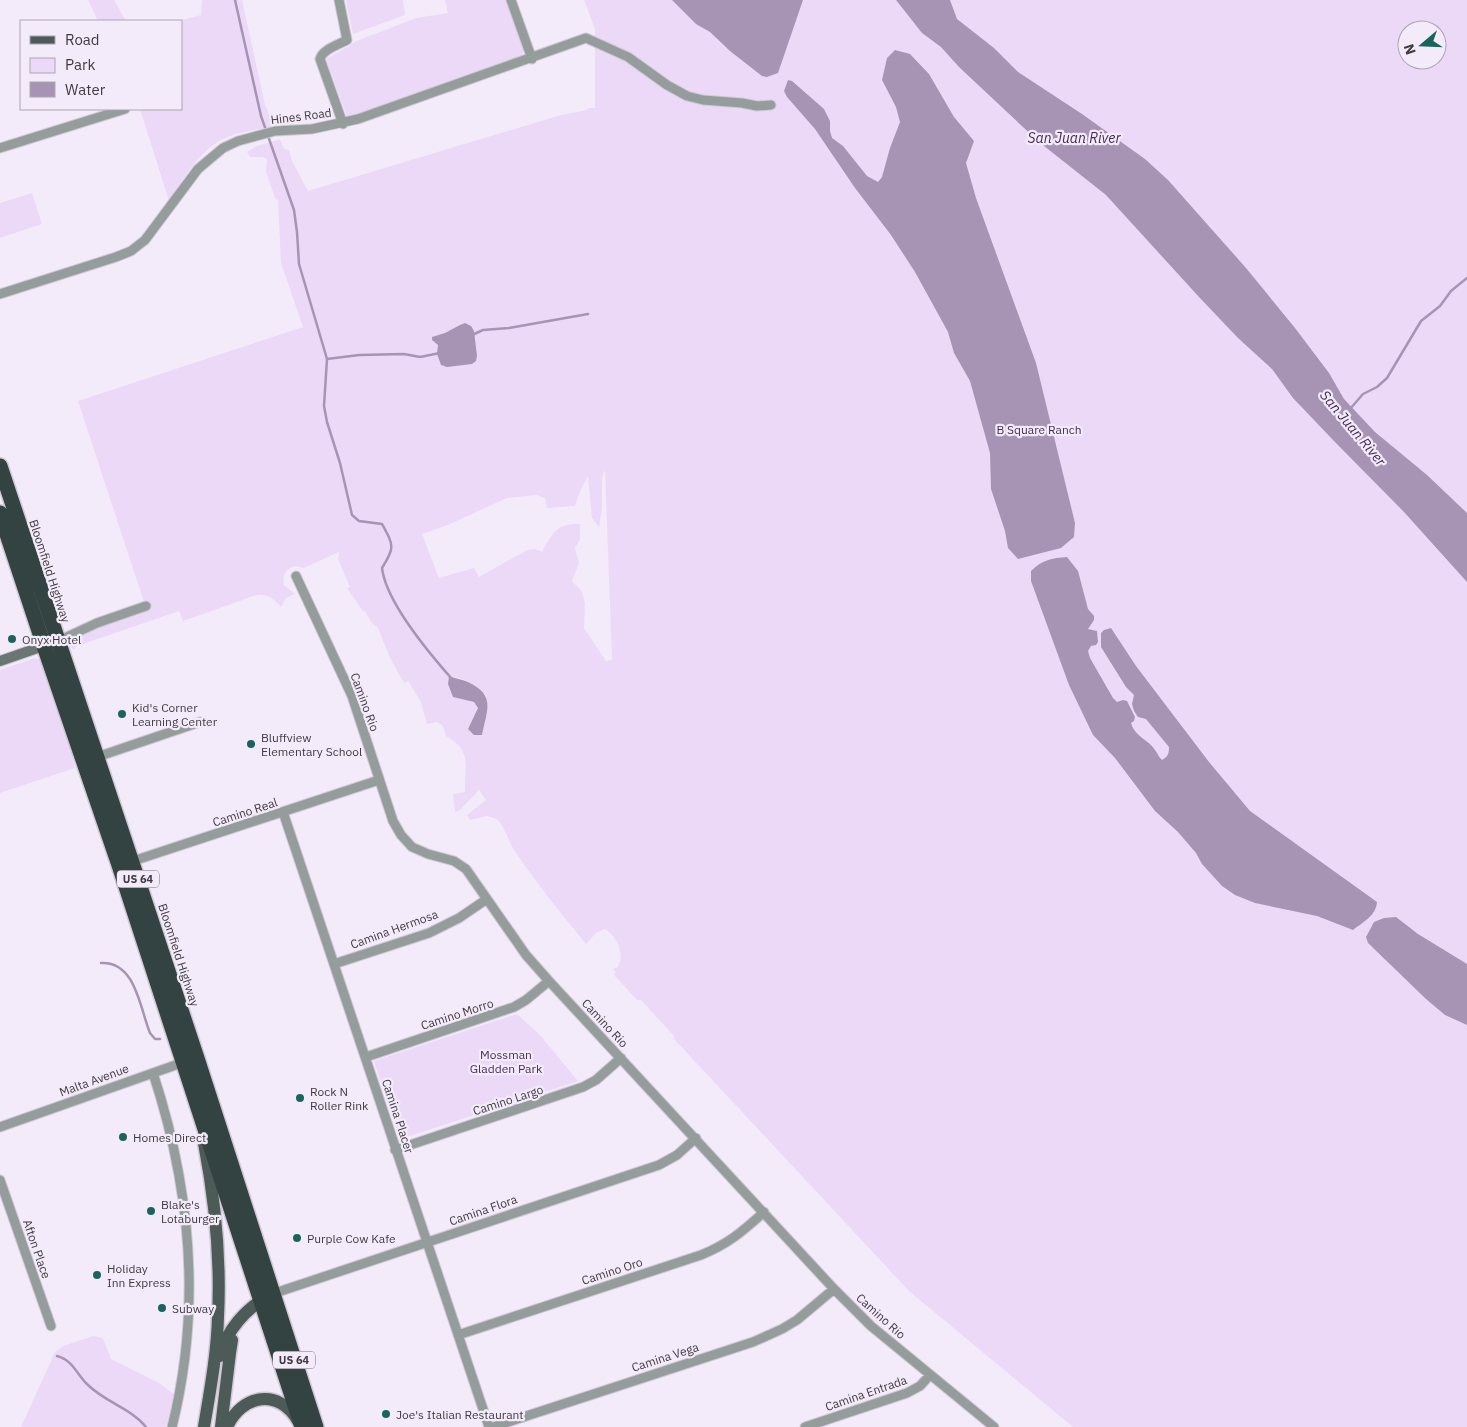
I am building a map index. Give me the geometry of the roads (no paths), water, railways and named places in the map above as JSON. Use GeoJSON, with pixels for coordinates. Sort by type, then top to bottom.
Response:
{"type":"FeatureCollection","features":[{"type":"Feature","properties":{"kind":"highway","name":"Bloomfield Highway"},"geometry":{"type":"LineString","coordinates":[[0,466],[3,485],[51,644],[190,1060],[266,1297],[302,1427]]}},
{"type":"Feature","properties":{"kind":"highway","name":"Bloomfield Highway"},"geometry":{"type":"LineString","coordinates":[[0,513],[97,757],[125,863]]}},
{"type":"Feature","properties":{"kind":"highway","name":"Bloomfield Highway"},"geometry":{"type":"LineString","coordinates":[[190,1060],[196,1106],[316,1427]]}},
{"type":"Feature","properties":{"kind":"main road"},"geometry":{"type":"LineString","coordinates":[[196,1106],[207,1158],[215,1211],[219,1280],[217,1340],[205,1427]]}},
{"type":"Feature","properties":{"kind":"main road"},"geometry":{"type":"LineString","coordinates":[[205,1427],[222,1348],[228,1335],[254,1305],[266,1297]]}},
{"type":"Feature","properties":{"kind":"main road"},"geometry":{"type":"LineString","coordinates":[[221,1427],[230,1353],[236,1325]]}},
{"type":"Feature","properties":{"kind":"main road"},"geometry":{"type":"LineString","coordinates":[[227,1427],[239,1409],[252,1401],[264,1399],[281,1403],[288,1408],[302,1427]]}},
{"type":"Feature","properties":{"kind":"street"},"geometry":{"type":"LineString","coordinates":[[339,0],[347,40],[325,52],[320,56],[320,59],[342,124]]}},
{"type":"Feature","properties":{"kind":"street"},"geometry":{"type":"LineString","coordinates":[[511,0],[532,59]]}},
{"type":"Feature","properties":{"kind":"street","name":"Hines Road"},"geometry":{"type":"LineString","coordinates":[[0,294],[131,251],[155,229],[198,169],[222,148],[251,137],[275,131],[312,129],[342,124],[532,59],[586,38],[628,56],[667,86],[687,96],[703,100],[756,106],[771,105]]}},
{"type":"Feature","properties":{"kind":"street"},"geometry":{"type":"LineString","coordinates":[[0,148],[122,110]]}},
{"type":"Feature","properties":{"kind":"street","name":"Camino Rio"},"geometry":{"type":"LineString","coordinates":[[296,576],[352,696],[393,821],[402,835],[412,847],[428,854],[454,861],[466,869],[526,955],[834,1288],[870,1326],[994,1427]]}},
{"type":"Feature","properties":{"kind":"street"},"geometry":{"type":"LineString","coordinates":[[0,661],[51,644],[97,623],[146,606]]}},
{"type":"Feature","properties":{"kind":"street"},"geometry":{"type":"LineString","coordinates":[[97,757],[200,722]]}},
{"type":"Feature","properties":{"kind":"street","name":"Camino Real"},"geometry":{"type":"LineString","coordinates":[[125,863],[379,780]]}},
{"type":"Feature","properties":{"kind":"street","name":"Camina Placer"},"geometry":{"type":"LineString","coordinates":[[283,812],[489,1427]]}},
{"type":"Feature","properties":{"kind":"street","name":"Camina Hermosa"},"geometry":{"type":"LineString","coordinates":[[334,964],[429,933],[459,918],[486,899]]}},
{"type":"Feature","properties":{"kind":"street","name":"Camino Morro"},"geometry":{"type":"LineString","coordinates":[[366,1057],[514,1007],[526,1000],[549,981]]}},
{"type":"Feature","properties":{"kind":"street","name":"Camino Largo"},"geometry":{"type":"LineString","coordinates":[[395,1150],[583,1087],[596,1080],[621,1058]]}},
{"type":"Feature","properties":{"kind":"street","name":"Malta Avenue"},"geometry":{"type":"LineString","coordinates":[[0,1127],[190,1060]]}},
{"type":"Feature","properties":{"kind":"street"},"geometry":{"type":"LineString","coordinates":[[153,1072],[171,1134],[180,1176],[189,1263],[186,1346],[172,1427]]}},
{"type":"Feature","properties":{"kind":"street","name":"Camina Flora"},"geometry":{"type":"LineString","coordinates":[[266,1297],[659,1165],[677,1155],[696,1138]]}},
{"type":"Feature","properties":{"kind":"street","name":"Afton Place"},"geometry":{"type":"LineString","coordinates":[[0,1180],[51,1326]]}},
{"type":"Feature","properties":{"kind":"street","name":"Camino Oro"},"geometry":{"type":"LineString","coordinates":[[458,1335],[719,1248],[737,1236],[764,1212]]}},
{"type":"Feature","properties":{"kind":"street","name":"Camina Vega"},"geometry":{"type":"LineString","coordinates":[[493,1427],[753,1342],[797,1320],[834,1288]]}},
{"type":"Feature","properties":{"kind":"street","name":"Camina Entrada"},"geometry":{"type":"LineString","coordinates":[[805,1427],[907,1393],[920,1386],[930,1375]]}},
{"type":"Feature","properties":{"kind":"water"},"geometry":{"type":"Polygon","coordinates":[[[672,0],[803,0],[778,73],[767,77],[762,76],[730,51],[710,32],[696,24],[672,0]]]}},
{"type":"Feature","properties":{"kind":"water","name":"San Juan River"},"geometry":{"type":"Polygon","coordinates":[[[896,0],[950,0],[957,19],[994,48],[1018,72],[1082,114],[1145,159],[1168,180],[1246,268],[1295,328],[1329,373],[1344,399],[1375,432],[1427,475],[1467,513],[1467,582],[1404,512],[1293,398],[1272,369],[1238,338],[1106,195],[1039,142],[959,67],[941,47],[922,33],[896,0]]]}},
{"type":"Feature","properties":{"kind":"water"},"geometry":{"type":"Polygon","coordinates":[[[895,50],[910,54],[929,74],[954,117],[974,141],[966,163],[976,198],[1036,363],[1075,523],[1074,537],[1061,548],[1018,559],[1008,548],[1005,531],[991,489],[990,453],[970,381],[954,353],[948,332],[915,272],[891,235],[855,188],[815,129],[784,91],[788,80],[792,81],[824,109],[830,121],[832,138],[843,146],[867,176],[878,182],[882,177],[900,122],[896,107],[882,80],[887,58],[895,50]]]}},
{"type":"Feature","properties":{"kind":"water"},"geometry":{"type":"Polygon","coordinates":[[[465,323],[471,326],[474,331],[476,361],[472,364],[447,367],[441,365],[437,354],[438,345],[432,340],[432,337],[465,323]]]}},
{"type":"Feature","properties":{"kind":"water"},"geometry":{"type":"Polygon","coordinates":[[[1067,557],[1078,571],[1088,609],[1094,616],[1094,620],[1088,629],[1097,631],[1098,642],[1096,645],[1091,646],[1088,651],[1090,658],[1113,698],[1117,702],[1127,701],[1135,717],[1131,723],[1135,732],[1152,746],[1162,760],[1167,756],[1169,747],[1146,719],[1138,717],[1132,704],[1134,695],[1126,687],[1101,647],[1101,633],[1111,628],[1136,666],[1209,762],[1250,811],[1377,902],[1372,915],[1365,921],[1353,930],[1317,916],[1255,903],[1235,895],[1222,886],[1202,864],[1196,853],[1178,832],[1155,811],[1115,758],[1093,735],[1069,685],[1031,581],[1031,571],[1039,564],[1052,559],[1067,557]]]}},
{"type":"Feature","properties":{"kind":"water"},"geometry":{"type":"Polygon","coordinates":[[[449,676],[466,681],[483,692],[486,698],[487,711],[482,735],[474,735],[468,729],[478,708],[474,702],[453,697],[448,684],[449,676]]]}},
{"type":"Feature","properties":{"kind":"water"},"geometry":{"type":"Polygon","coordinates":[[[1396,917],[1418,934],[1467,964],[1467,1025],[1445,1015],[1368,943],[1366,937],[1374,922],[1384,918],[1396,917]]]}},
{"type":"Feature","properties":{"kind":"waterway"},"geometry":{"type":"LineString","coordinates":[[235,0],[261,116],[294,210],[299,264],[327,359],[324,406],[327,422],[340,463],[352,515],[359,521],[382,524],[391,542],[391,551],[382,568],[391,596],[410,626],[452,679]]}},
{"type":"Feature","properties":{"kind":"waterway"},"geometry":{"type":"LineString","coordinates":[[1350,409],[1363,394],[1377,387],[1387,378],[1421,321],[1440,306],[1451,291],[1467,278]]}},
{"type":"Feature","properties":{"kind":"waterway"},"geometry":{"type":"LineString","coordinates":[[472,335],[483,330],[509,328],[588,314]]}},
{"type":"Feature","properties":{"kind":"waterway"},"geometry":{"type":"LineString","coordinates":[[327,359],[359,355],[404,354],[420,357],[440,353]]}},
{"type":"Feature","properties":{"kind":"waterway"},"geometry":{"type":"LineString","coordinates":[[101,963],[113,964],[129,978],[135,988],[150,1033],[155,1039],[160,1039]]}},
{"type":"Feature","properties":{"kind":"waterway"},"geometry":{"type":"LineString","coordinates":[[57,1356],[71,1364],[84,1381],[95,1391],[133,1415],[146,1427]]}},
{"type":"Feature","properties":{"kind":"place","name":"Onyx Hotel"},"geometry":{"type":"Point","coordinates":[12,639]}},
{"type":"Feature","properties":{"kind":"place","name":"Kid's Corner Learning Center"},"geometry":{"type":"Point","coordinates":[122,714]}},
{"type":"Feature","properties":{"kind":"place","name":"Bluffview Elementary School"},"geometry":{"type":"Point","coordinates":[251,744]}},
{"type":"Feature","properties":{"kind":"place","name":"Rock N Roller Rink"},"geometry":{"type":"Point","coordinates":[300,1098]}},
{"type":"Feature","properties":{"kind":"place","name":"Homes Direct"},"geometry":{"type":"Point","coordinates":[123,1137]}},
{"type":"Feature","properties":{"kind":"place","name":"Blake's Lotaburger"},"geometry":{"type":"Point","coordinates":[151,1211]}},
{"type":"Feature","properties":{"kind":"place","name":"Purple Cow Kafe"},"geometry":{"type":"Point","coordinates":[297,1238]}},
{"type":"Feature","properties":{"kind":"place","name":"Holiday Inn Express"},"geometry":{"type":"Point","coordinates":[97,1275]}},
{"type":"Feature","properties":{"kind":"place","name":"Subway"},"geometry":{"type":"Point","coordinates":[162,1308]}},
{"type":"Feature","properties":{"kind":"place","name":"Joe's Italian Restaurant"},"geometry":{"type":"Point","coordinates":[386,1414]}},
{"type":"Feature","properties":{"kind":"park label","name":"B Square Ranch"},"geometry":{"type":"Point","coordinates":[1039,429]}},
{"type":"Feature","properties":{"kind":"park label","name":"Mossman Gladden Park"},"geometry":{"type":"Point","coordinates":[506,1061]}}]}
